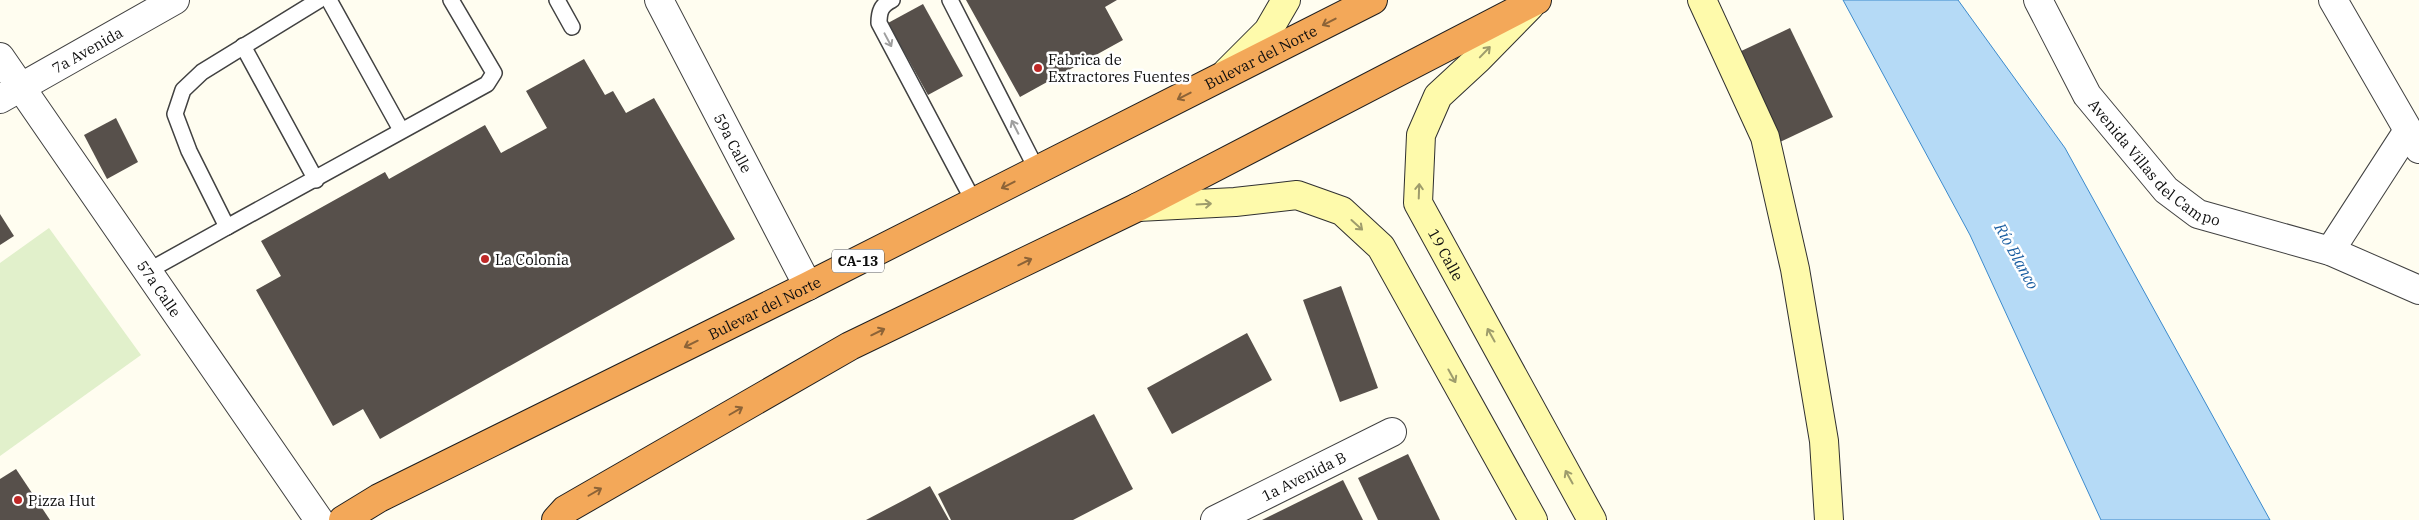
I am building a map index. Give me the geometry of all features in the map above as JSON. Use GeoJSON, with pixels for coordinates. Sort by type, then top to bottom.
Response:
{"type":"FeatureCollection","features":[{"type":"Feature","properties":{"kind":"highway","name":"Bulevar del Norte"},"geometry":{"type":"LineString","coordinates":[[344,520],[379,498],[808,286],[1373,0]]}},
{"type":"Feature","properties":{"kind":"highway"},"geometry":{"type":"LineString","coordinates":[[564,516],[850,346],[1138,207],[1535,1]]}},
{"type":"Feature","properties":{"kind":"main road"},"geometry":{"type":"LineString","coordinates":[[1223,76],[1268,31],[1286,0]]}},
{"type":"Feature","properties":{"kind":"main road"},"geometry":{"type":"LineString","coordinates":[[1702,0],[1765,137],[1794,269],[1820,422],[1829,520]]}},
{"type":"Feature","properties":{"kind":"main road","name":"19 Calle"},"geometry":{"type":"LineString","coordinates":[[1535,1],[1478,59],[1438,96],[1421,135],[1418,203],[1592,520]]}},
{"type":"Feature","properties":{"kind":"main road"},"geometry":{"type":"LineString","coordinates":[[1138,207],[1235,202],[1297,195],[1342,211],[1381,247],[1533,520]]}},
{"type":"Feature","properties":{"kind":"street","name":"7a Avenida"},"geometry":{"type":"LineString","coordinates":[[10,93],[175,0]]}},
{"type":"Feature","properties":{"kind":"street","name":"59a Calle"},"geometry":{"type":"LineString","coordinates":[[659,0],[808,286]]}},
{"type":"Feature","properties":{"kind":"street","name":"Avenida Villas del Campo"},"geometry":{"type":"LineString","coordinates":[[2038,0],[2087,95],[2166,190],[2198,214],[2330,251],[2419,290]]}},
{"type":"Feature","properties":{"kind":"street"},"geometry":{"type":"LineString","coordinates":[[2330,251],[2413,140],[2332,0]]}},
{"type":"Feature","properties":{"kind":"street","name":"57a Calle"},"geometry":{"type":"LineString","coordinates":[[0,57],[10,93],[148,271],[319,520]]}},
{"type":"Feature","properties":{"kind":"street","name":"1a Avenida B"},"geometry":{"type":"LineString","coordinates":[[1215,520],[1392,432]]}},
{"type":"Feature","properties":{"kind":"lane"},"geometry":{"type":"LineString","coordinates":[[227,227],[189,151],[175,114],[183,90],[202,72],[319,0]]}},
{"type":"Feature","properties":{"kind":"lane"},"geometry":{"type":"LineString","coordinates":[[329,0],[401,130]]}},
{"type":"Feature","properties":{"kind":"lane"},"geometry":{"type":"LineString","coordinates":[[148,271],[487,84],[494,73],[451,0]]}},
{"type":"Feature","properties":{"kind":"lane"},"geometry":{"type":"LineString","coordinates":[[557,0],[572,28]]}},
{"type":"Feature","properties":{"kind":"lane"},"geometry":{"type":"LineString","coordinates":[[892,0],[885,3],[879,12],[879,23],[974,202]]}},
{"type":"Feature","properties":{"kind":"lane"},"geometry":{"type":"LineString","coordinates":[[950,0],[1037,170]]}},
{"type":"Feature","properties":{"kind":"lane"},"geometry":{"type":"LineString","coordinates":[[243,46],[316,180]]}},
{"type":"Feature","properties":{"kind":"green space"},"geometry":{"type":"Polygon","coordinates":[[[49,228],[141,355],[0,456],[0,263],[49,228]]]}},
{"type":"Feature","properties":{"kind":"water","name":"Río Blanco"},"geometry":{"type":"Polygon","coordinates":[[[1843,0],[1958,0],[2065,148],[2270,520],[2101,520],[1970,235],[1843,0]]]}},
{"type":"Feature","properties":{"kind":"building","name":"Fabrica de Extractores Fuentes"},"geometry":{"type":"Polygon","coordinates":[[[966,0],[1117,0],[1105,7],[1123,40],[1020,97],[966,0]]]}},
{"type":"Feature","properties":{"kind":"building"},"geometry":{"type":"Polygon","coordinates":[[[923,4],[963,76],[928,95],[888,23],[923,4]]]}},
{"type":"Feature","properties":{"kind":"building"},"geometry":{"type":"Polygon","coordinates":[[[1790,28],[1833,117],[1780,142],[1737,53],[1790,28]]]}},
{"type":"Feature","properties":{"kind":"building","name":"La Colonia"},"geometry":{"type":"Polygon","coordinates":[[[584,59],[605,95],[613,91],[626,113],[654,98],[735,239],[380,439],[363,409],[333,426],[256,290],[281,276],[261,241],[385,172],[389,179],[485,125],[501,153],[547,128],[526,91],[584,59]]]}},
{"type":"Feature","properties":{"kind":"building"},"geometry":{"type":"Polygon","coordinates":[[[116,118],[138,162],[107,179],[84,135],[116,118]]]}},
{"type":"Feature","properties":{"kind":"building"},"geometry":{"type":"Polygon","coordinates":[[[0,214],[14,236],[0,245],[0,214]]]}},
{"type":"Feature","properties":{"kind":"building"},"geometry":{"type":"Polygon","coordinates":[[[1341,286],[1378,388],[1340,402],[1303,300],[1341,286]]]}},
{"type":"Feature","properties":{"kind":"building"},"geometry":{"type":"Polygon","coordinates":[[[1247,333],[1272,380],[1172,434],[1147,388],[1247,333]]]}},
{"type":"Feature","properties":{"kind":"building"},"geometry":{"type":"Polygon","coordinates":[[[1094,414],[1133,489],[1073,520],[951,520],[938,494],[1094,414]]]}},
{"type":"Feature","properties":{"kind":"building"},"geometry":{"type":"Polygon","coordinates":[[[1408,454],[1440,520],[1378,520],[1358,478],[1408,454]]]}},
{"type":"Feature","properties":{"kind":"building","name":"Pizza Hut"},"geometry":{"type":"Polygon","coordinates":[[[16,469],[50,520],[0,520],[0,479],[16,469]]]}},
{"type":"Feature","properties":{"kind":"building"},"geometry":{"type":"Polygon","coordinates":[[[1343,480],[1363,520],[1262,520],[1343,480]]]}},
{"type":"Feature","properties":{"kind":"building"},"geometry":{"type":"Polygon","coordinates":[[[930,486],[949,520],[866,520],[906,499],[930,486]]]}},
{"type":"Feature","properties":{"kind":"place","name":"Fabrica de Extractores Fuentes"},"geometry":{"type":"Point","coordinates":[1038,68]}},
{"type":"Feature","properties":{"kind":"place","name":"La Colonia"},"geometry":{"type":"Point","coordinates":[485,259]}},
{"type":"Feature","properties":{"kind":"place","name":"Pizza Hut"},"geometry":{"type":"Point","coordinates":[18,500]}}]}
